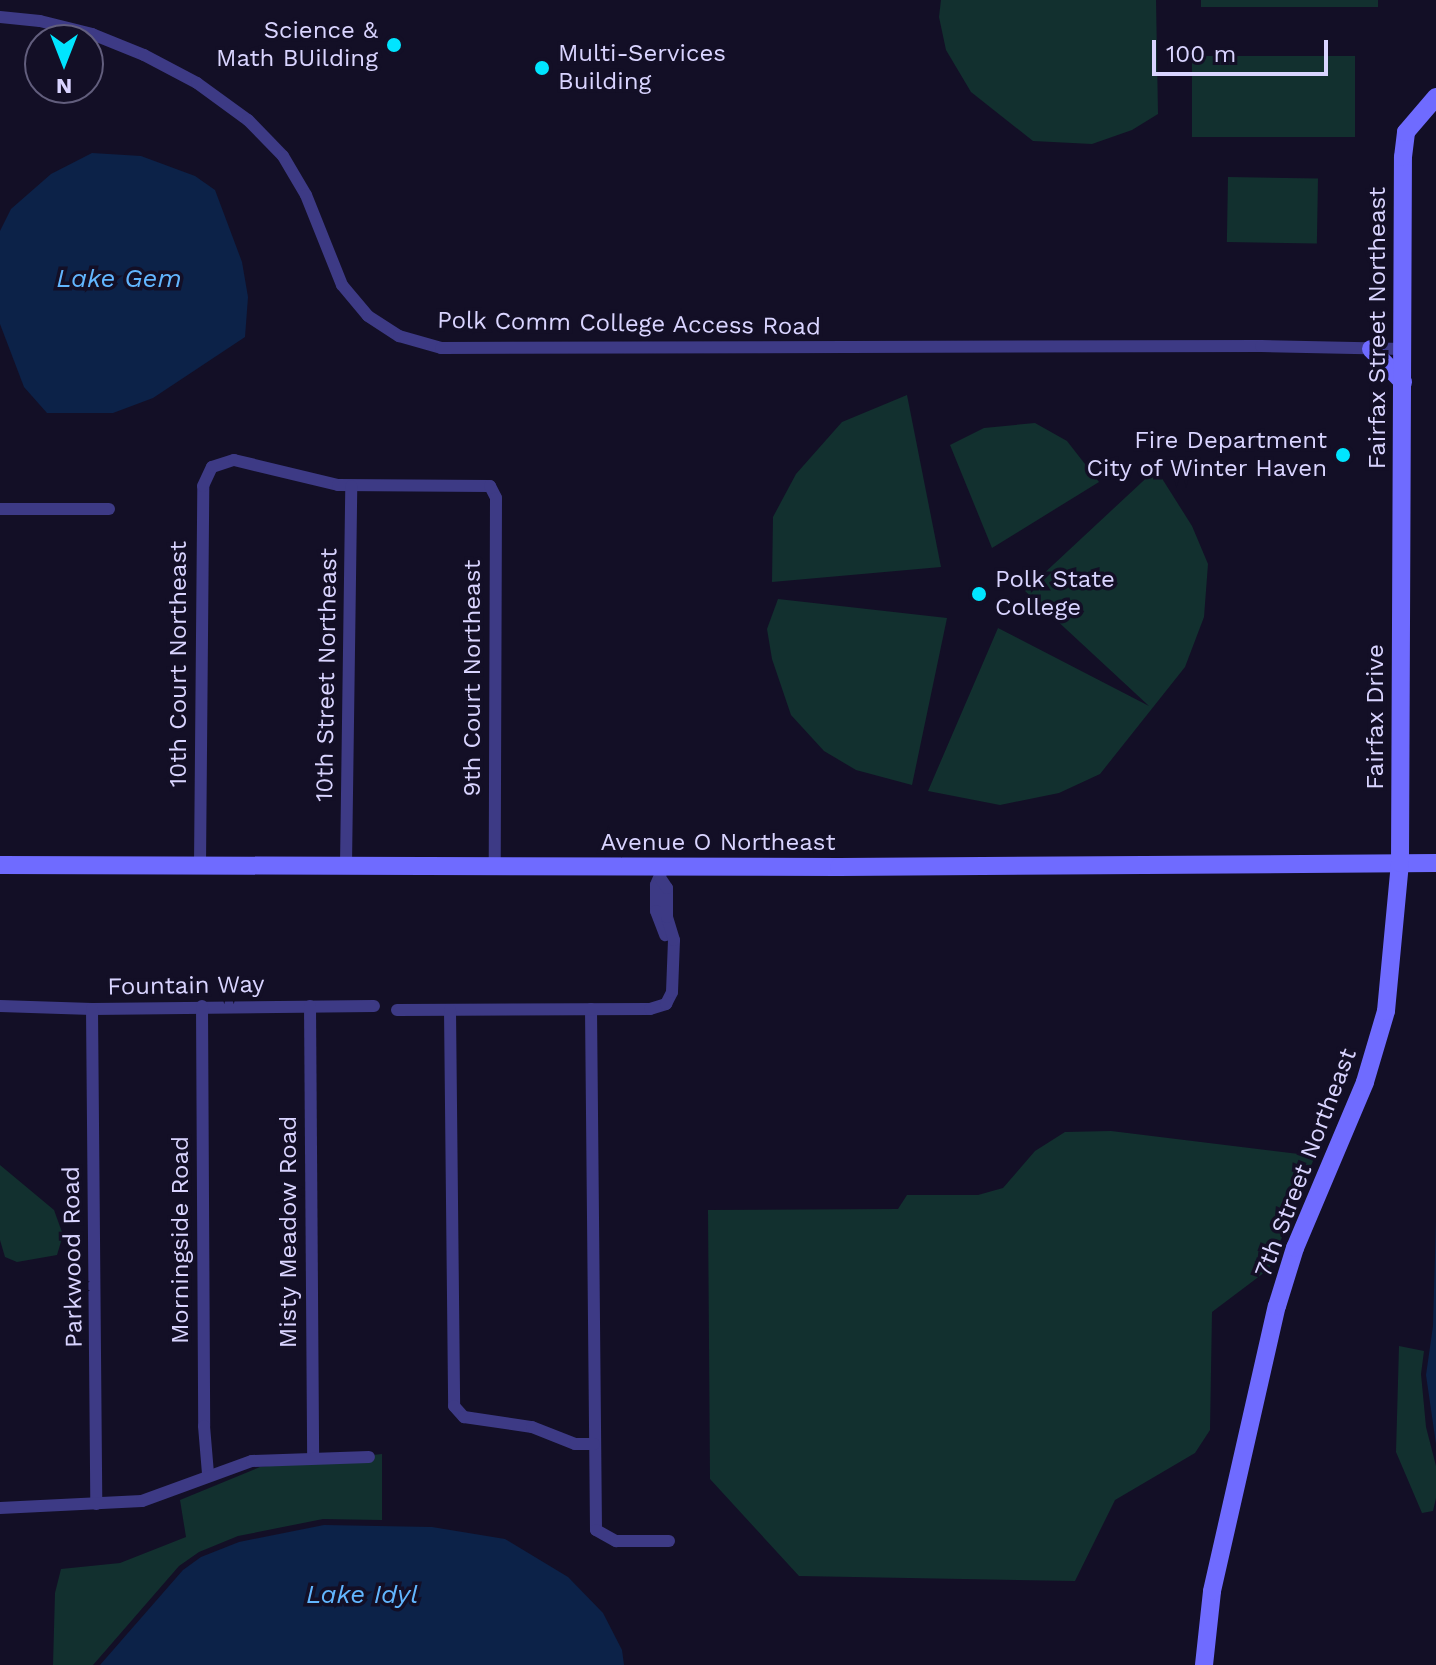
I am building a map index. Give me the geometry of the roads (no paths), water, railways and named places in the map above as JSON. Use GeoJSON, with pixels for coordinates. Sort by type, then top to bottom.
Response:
{"type":"FeatureCollection","features":[{"type":"Feature","properties":{"kind":"street","name":"Polk Comm College Access Road"},"geometry":{"type":"LineString","coordinates":[[0,17],[40,21],[92,34],[144,55],[197,83],[248,120],[283,156],[306,195],[342,285],[368,316],[399,336],[441,348],[1261,346],[1403,349]]}},
{"type":"Feature","properties":{"kind":"street","name":"Fairfax Street Northeast"},"geometry":{"type":"LineString","coordinates":[[1400,572],[1403,157],[1406,132],[1416,116],[1436,97]]}},
{"type":"Feature","properties":{"kind":"street"},"geometry":{"type":"LineString","coordinates":[[1416,116],[1436,116]]}},
{"type":"Feature","properties":{"kind":"street"},"geometry":{"type":"LineString","coordinates":[[1371,349],[1403,382]]}},
{"type":"Feature","properties":{"kind":"street","name":"10th Court Northeast"},"geometry":{"type":"LineString","coordinates":[[200,865],[203,486],[212,467],[234,460],[351,486]]}},
{"type":"Feature","properties":{"kind":"street","name":"9th Court Northeast"},"geometry":{"type":"LineString","coordinates":[[351,486],[490,486],[496,498],[495,867]]}},
{"type":"Feature","properties":{"kind":"street","name":"10th Street Northeast"},"geometry":{"type":"LineString","coordinates":[[346,865],[351,486]]}},
{"type":"Feature","properties":{"kind":"street"},"geometry":{"type":"LineString","coordinates":[[0,509],[109,509]]}},
{"type":"Feature","properties":{"kind":"street","name":"Fairfax Drive"},"geometry":{"type":"LineString","coordinates":[[1400,572],[1400,863]]}},
{"type":"Feature","properties":{"kind":"street","name":"7th Street Northeast"},"geometry":{"type":"LineString","coordinates":[[1204,1665],[1212,1591],[1277,1306],[1295,1248],[1380,1039],[1390,982],[1400,863]]}},
{"type":"Feature","properties":{"kind":"street","name":"Avenue O Northeast"},"geometry":{"type":"LineString","coordinates":[[0,865],[346,865],[661,873],[1436,863]]}},
{"type":"Feature","properties":{"kind":"street"},"geometry":{"type":"LineString","coordinates":[[397,1010],[650,1009],[666,1004],[672,992],[672,948],[656,911],[656,885],[661,873]]}},
{"type":"Feature","properties":{"kind":"street","name":"Fountain Way"},"geometry":{"type":"LineString","coordinates":[[0,1006],[92,1009],[374,1006]]}},
{"type":"Feature","properties":{"kind":"street","name":"Morningside Road"},"geometry":{"type":"LineString","coordinates":[[202,1006],[204,1426],[208,1474]]}},
{"type":"Feature","properties":{"kind":"street","name":"Misty Meadow Road"},"geometry":{"type":"LineString","coordinates":[[310,1006],[313,1458]]}},
{"type":"Feature","properties":{"kind":"street","name":"Parkwood Road"},"geometry":{"type":"LineString","coordinates":[[92,1009],[96,1504]]}},
{"type":"Feature","properties":{"kind":"street"},"geometry":{"type":"LineString","coordinates":[[591,1009],[596,1530],[616,1541],[669,1541]]}},
{"type":"Feature","properties":{"kind":"street"},"geometry":{"type":"LineString","coordinates":[[450,1010],[454,1406],[464,1417],[532,1427],[575,1444],[594,1444]]}},
{"type":"Feature","properties":{"kind":"street"},"geometry":{"type":"LineString","coordinates":[[0,1508],[142,1501],[208,1474],[252,1461],[369,1457]]}},
{"type":"Feature","properties":{"kind":"water","name":"Lake Gem"},"geometry":{"type":"Polygon","coordinates":[[[92,153],[141,156],[195,176],[215,190],[242,262],[248,297],[245,337],[153,398],[113,413],[47,413],[24,387],[0,324],[0,231],[11,209],[51,174],[92,153]]]}},
{"type":"Feature","properties":{"kind":"water"},"geometry":{"type":"Polygon","coordinates":[[[1436,1220],[1436,1444],[1426,1375],[1433,1326],[1436,1220]]]}},
{"type":"Feature","properties":{"kind":"water","name":"Lake Idyl"},"geometry":{"type":"Polygon","coordinates":[[[324,1525],[432,1527],[505,1539],[568,1577],[603,1613],[622,1650],[624,1665],[100,1665],[183,1570],[201,1557],[239,1542],[324,1525]]]}},
{"type":"Feature","properties":{"kind":"place","name":"Science & Math BUilding"},"geometry":{"type":"Point","coordinates":[394,45]}},
{"type":"Feature","properties":{"kind":"place","name":"Multi-Services Building"},"geometry":{"type":"Point","coordinates":[542,68]}},
{"type":"Feature","properties":{"kind":"place","name":"Fire Department City of Winter Haven"},"geometry":{"type":"Point","coordinates":[1343,455]}},
{"type":"Feature","properties":{"kind":"place","name":"Polk State College"},"geometry":{"type":"Point","coordinates":[979,594]}}]}
